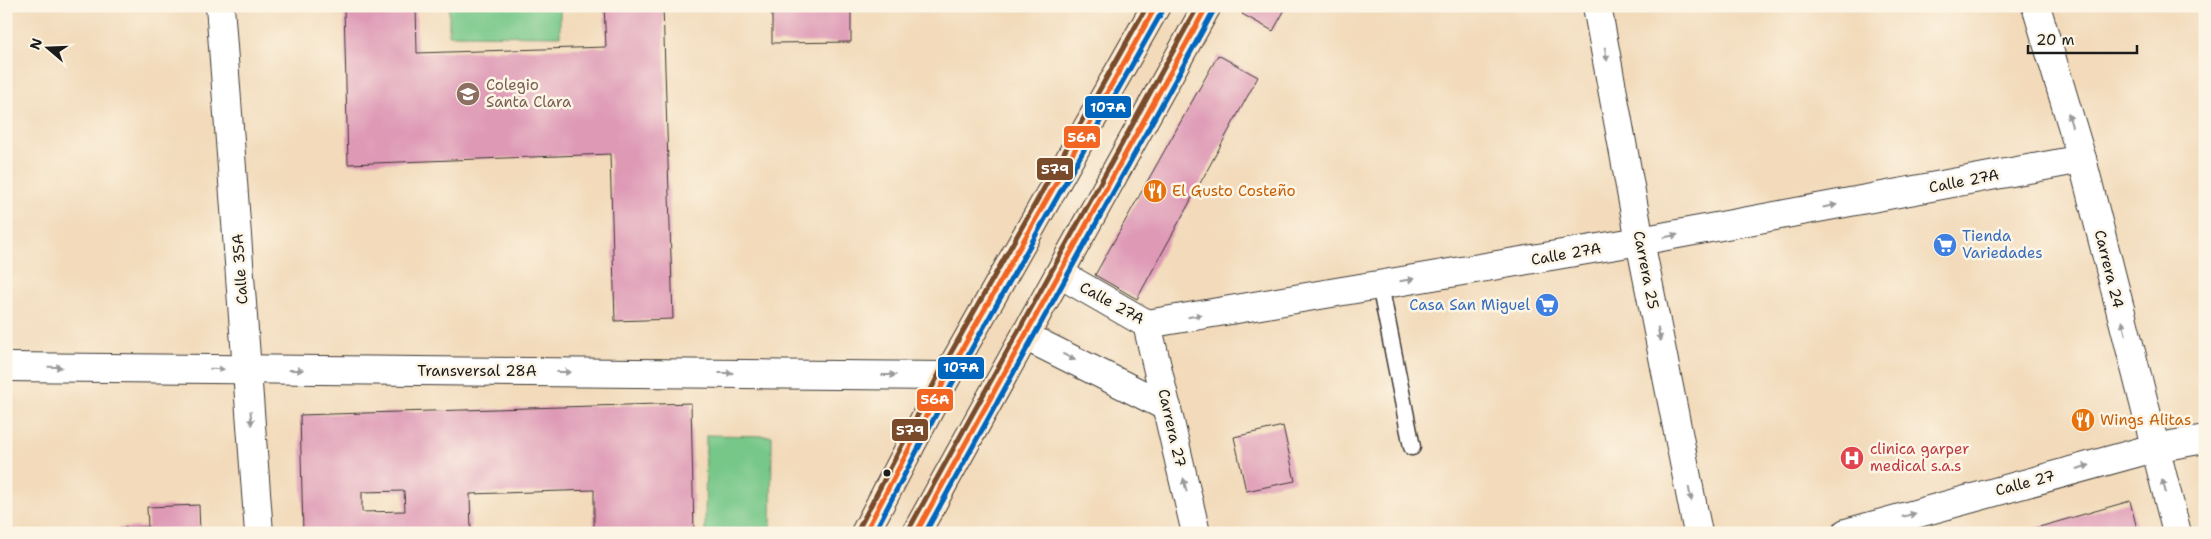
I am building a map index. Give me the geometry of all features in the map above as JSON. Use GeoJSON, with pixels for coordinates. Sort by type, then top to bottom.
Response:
{"type":"FeatureCollection","features":[{"type":"Feature","properties":{"kind":"main road"},"geometry":{"type":"LineString","coordinates":[[865,533],[947,376],[1156,6]]}},
{"type":"Feature","properties":{"kind":"main road"},"geometry":{"type":"LineString","coordinates":[[916,533],[1207,6]]}},
{"type":"Feature","properties":{"kind":"street","name":"Calle 35A"},"geometry":{"type":"LineString","coordinates":[[220,6],[260,533]]}},
{"type":"Feature","properties":{"kind":"street","name":"Carrera 25"},"geometry":{"type":"LineString","coordinates":[[1597,6],[1640,241],[1698,533]]}},
{"type":"Feature","properties":{"kind":"street","name":"Carrera 24"},"geometry":{"type":"LineString","coordinates":[[2036,6],[2082,159],[2177,533]]}},
{"type":"Feature","properties":{"kind":"street","name":"Calle 27A"},"geometry":{"type":"LineString","coordinates":[[1060,274],[1147,324],[1640,241],[2082,159]]}},
{"type":"Feature","properties":{"kind":"street","name":"Carrera 27"},"geometry":{"type":"LineString","coordinates":[[1147,324],[1196,533]]}},
{"type":"Feature","properties":{"kind":"street"},"geometry":{"type":"LineString","coordinates":[[1025,336],[1167,407]]}},
{"type":"Feature","properties":{"kind":"street","name":"Transversal 28A"},"geometry":{"type":"LineString","coordinates":[[6,367],[947,376]]}},
{"type":"Feature","properties":{"kind":"street","name":"Calle 27"},"geometry":{"type":"LineString","coordinates":[[1846,533],[2154,448],[2205,439]]}},
{"type":"Feature","properties":{"kind":"lane"},"geometry":{"type":"LineString","coordinates":[[1380,285],[1412,447]]}},
{"type":"Feature","properties":{"kind":"green space"},"geometry":{"type":"Polygon","coordinates":[[[449,6],[560,6],[560,36],[449,35],[449,6]]]}},
{"type":"Feature","properties":{"kind":"green space"},"geometry":{"type":"Polygon","coordinates":[[[706,435],[772,436],[771,533],[705,533],[706,435]]]}},
{"type":"Feature","properties":{"kind":"building"},"geometry":{"type":"Polygon","coordinates":[[[344,6],[416,6],[417,53],[606,47],[604,6],[663,6],[673,319],[615,321],[610,154],[348,164],[344,6]]]}},
{"type":"Feature","properties":{"kind":"building"},"geometry":{"type":"Polygon","coordinates":[[[772,6],[851,6],[851,42],[772,43],[772,6]]]}},
{"type":"Feature","properties":{"kind":"building"},"geometry":{"type":"Polygon","coordinates":[[[1247,6],[1287,6],[1273,31],[1242,14],[1247,6]]]}},
{"type":"Feature","properties":{"kind":"building"},"geometry":{"type":"Polygon","coordinates":[[[1218,55],[1258,77],[1137,299],[1095,275],[1218,55]]]}},
{"type":"Feature","properties":{"kind":"building"},"geometry":{"type":"Polygon","coordinates":[[[691,403],[694,533],[594,533],[594,490],[470,494],[471,533],[303,533],[300,415],[691,403]],[[404,491],[362,492],[362,512],[405,511],[404,491]]]}},
{"type":"Feature","properties":{"kind":"building"},"geometry":{"type":"Polygon","coordinates":[[[1283,426],[1295,481],[1246,491],[1234,437],[1283,426]]]}},
{"type":"Feature","properties":{"kind":"building"},"geometry":{"type":"Polygon","coordinates":[[[2130,501],[2138,533],[2022,532],[2130,501]]]}},
{"type":"Feature","properties":{"kind":"building"},"geometry":{"type":"Polygon","coordinates":[[[199,505],[200,533],[119,533],[119,528],[148,527],[147,507],[199,505]]]}},
{"type":"Feature","properties":{"kind":"transit line","name":"579"},"geometry":{"type":"LineString","coordinates":[[858,530],[940,372],[1147,6]]}},
{"type":"Feature","properties":{"kind":"transit line","name":"56A"},"geometry":{"type":"LineString","coordinates":[[865,533],[947,376],[1156,6]]}},
{"type":"Feature","properties":{"kind":"transit line","name":"579"},"geometry":{"type":"LineString","coordinates":[[909,529],[1198,6]]}},
{"type":"Feature","properties":{"kind":"transit line","name":"56A"},"geometry":{"type":"LineString","coordinates":[[916,533],[1207,6]]}},
{"type":"Feature","properties":{"kind":"transit line","name":"107A"},"geometry":{"type":"LineString","coordinates":[[874,533],[954,380],[1163,10]]}},
{"type":"Feature","properties":{"kind":"transit line","name":"107A"},"geometry":{"type":"LineString","coordinates":[[925,533],[1214,10]]}},
{"type":"Feature","properties":{"kind":"place","name":"Colegio Santa Clara"},"geometry":{"type":"Point","coordinates":[468,94]}},
{"type":"Feature","properties":{"kind":"place","name":"El Gusto Costeño"},"geometry":{"type":"Point","coordinates":[1155,191]}},
{"type":"Feature","properties":{"kind":"place","name":"Tienda Variedades"},"geometry":{"type":"Point","coordinates":[1945,245]}},
{"type":"Feature","properties":{"kind":"place","name":"Casa San Miguel"},"geometry":{"type":"Point","coordinates":[1547,305]}},
{"type":"Feature","properties":{"kind":"place","name":"Wings Alitas"},"geometry":{"type":"Point","coordinates":[2083,420]}},
{"type":"Feature","properties":{"kind":"place","name":"clinica garper medical s.a.s"},"geometry":{"type":"Point","coordinates":[1852,458]}}]}
